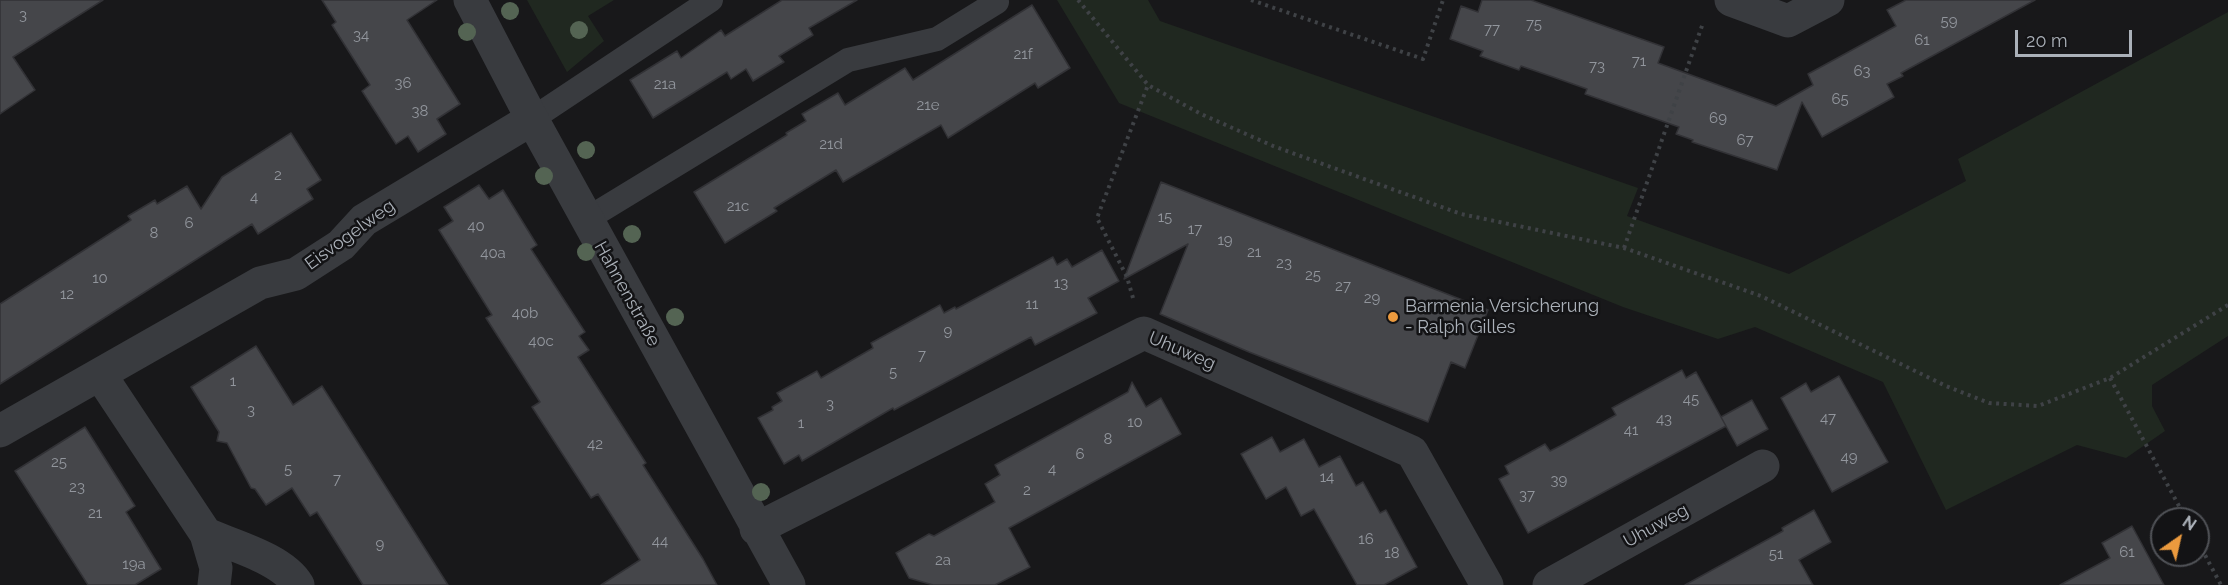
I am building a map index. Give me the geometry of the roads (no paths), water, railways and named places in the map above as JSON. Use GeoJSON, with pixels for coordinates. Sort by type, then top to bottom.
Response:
{"type":"FeatureCollection","features":[{"type":"Feature","properties":{"kind":"street","name":"Hahnenstraße"},"geometry":{"type":"LineString","coordinates":[[470,0],[756,530],[789,585]]}},
{"type":"Feature","properties":{"kind":"street"},"geometry":{"type":"LineString","coordinates":[[1731,0],[1788,21],[1828,0]]}},
{"type":"Feature","properties":{"kind":"street","name":"Eisvogelweg"},"geometry":{"type":"LineString","coordinates":[[0,432],[260,283],[296,274],[341,246],[364,220],[532,118]]}},
{"type":"Feature","properties":{"kind":"street","name":"Uhuweg"},"geometry":{"type":"LineString","coordinates":[[756,530],[1144,333],[1412,452],[1487,585]]}},
{"type":"Feature","properties":{"kind":"street"},"geometry":{"type":"LineString","coordinates":[[101,376],[206,534],[216,568],[214,585]]}},
{"type":"Feature","properties":{"kind":"street","name":"Uhuweg"},"geometry":{"type":"LineString","coordinates":[[1549,585],[1763,466]]}},
{"type":"Feature","properties":{"kind":"street"},"geometry":{"type":"LineString","coordinates":[[206,534],[268,559],[292,576],[298,585]]}},
{"type":"Feature","properties":{"kind":"lane"},"geometry":{"type":"LineString","coordinates":[[532,118],[711,0]]}},
{"type":"Feature","properties":{"kind":"lane"},"geometry":{"type":"LineString","coordinates":[[587,219],[848,60],[937,39],[997,2]]}},
{"type":"Feature","properties":{"kind":"place","name":"Barmenia Versicherung - Ralph Gilles"},"geometry":{"type":"Point","coordinates":[1393,317]}}]}
